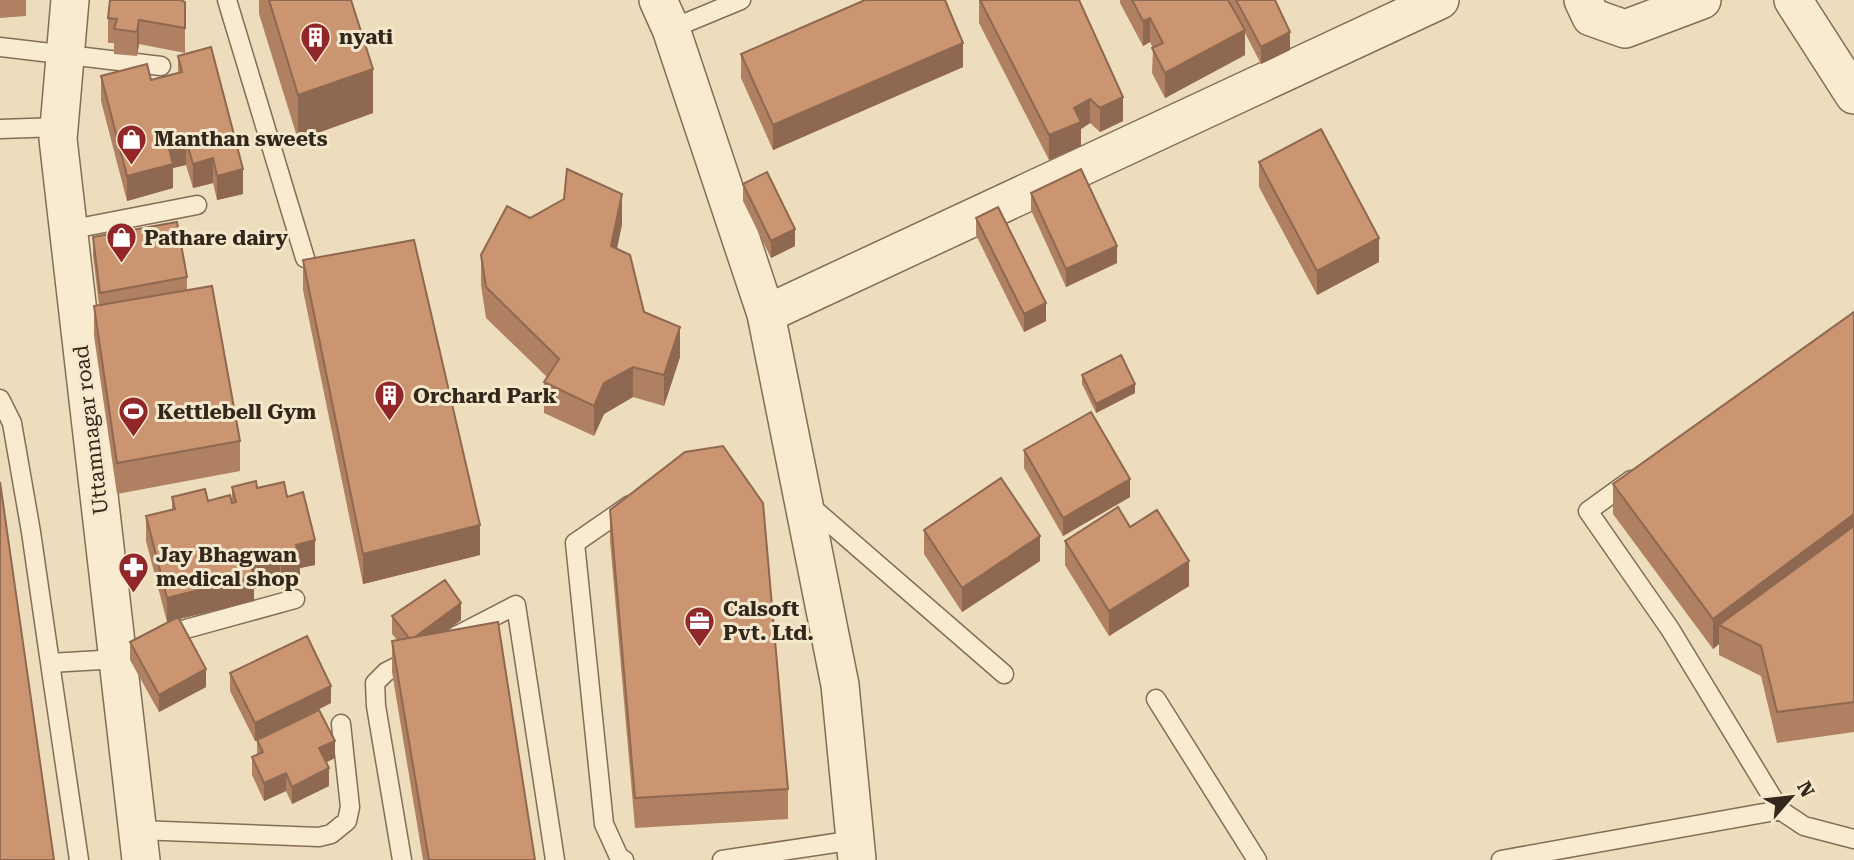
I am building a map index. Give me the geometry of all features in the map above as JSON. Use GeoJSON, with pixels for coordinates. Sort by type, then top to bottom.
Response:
{"type":"FeatureCollection","features":[{"type":"Feature","properties":{"kind":"street","name":"Uttamnagar road"},"geometry":{"type":"LineString","coordinates":[[69,0],[58,139],[68,230],[130,647],[139,845]]}},
{"type":"Feature","properties":{"kind":"street"},"geometry":{"type":"LineString","coordinates":[[766,314],[1440,0]]}},
{"type":"Feature","properties":{"kind":"street"},"geometry":{"type":"LineString","coordinates":[[1583,0],[1591,17],[1625,29],[1702,0]]}},
{"type":"Feature","properties":{"kind":"street"},"geometry":{"type":"LineString","coordinates":[[1793,0],[1854,94]]}},
{"type":"Feature","properties":{"kind":"street"},"geometry":{"type":"LineString","coordinates":[[1822,0],[1854,52]]}},
{"type":"Feature","properties":{"kind":"street"},"geometry":{"type":"LineString","coordinates":[[664,15],[766,314],[840,685],[856,850]]}},
{"type":"Feature","properties":{"kind":"lane"},"geometry":{"type":"LineString","coordinates":[[227,0],[304,258]]}},
{"type":"Feature","properties":{"kind":"lane"},"geometry":{"type":"LineString","coordinates":[[664,15],[741,0]]}},
{"type":"Feature","properties":{"kind":"lane"},"geometry":{"type":"LineString","coordinates":[[0,47],[161,66]]}},
{"type":"Feature","properties":{"kind":"lane"},"geometry":{"type":"LineString","coordinates":[[0,128],[59,127]]}},
{"type":"Feature","properties":{"kind":"lane"},"geometry":{"type":"LineString","coordinates":[[68,230],[197,205]]}},
{"type":"Feature","properties":{"kind":"lane"},"geometry":{"type":"LineString","coordinates":[[0,399],[12,423],[31,532],[79,860]]}},
{"type":"Feature","properties":{"kind":"lane"},"geometry":{"type":"LineString","coordinates":[[1641,473],[1588,511],[1670,629],[1780,810],[1804,826],[1854,839]]}},
{"type":"Feature","properties":{"kind":"lane"},"geometry":{"type":"LineString","coordinates":[[624,860],[618,856],[604,824],[575,543],[641,497]]}},
{"type":"Feature","properties":{"kind":"lane"},"geometry":{"type":"LineString","coordinates":[[803,500],[1004,674]]}},
{"type":"Feature","properties":{"kind":"lane"},"geometry":{"type":"LineString","coordinates":[[50,663],[130,647],[295,599]]}},
{"type":"Feature","properties":{"kind":"lane"},"geometry":{"type":"LineString","coordinates":[[445,642],[516,605],[555,860]]}},
{"type":"Feature","properties":{"kind":"lane"},"geometry":{"type":"LineString","coordinates":[[402,860],[376,706],[376,683],[386,672],[422,654]]}},
{"type":"Feature","properties":{"kind":"lane"},"geometry":{"type":"LineString","coordinates":[[1156,699],[1257,860]]}},
{"type":"Feature","properties":{"kind":"lane"},"geometry":{"type":"LineString","coordinates":[[139,845],[318,837],[331,834],[347,821],[350,807],[341,724]]}},
{"type":"Feature","properties":{"kind":"lane"},"geometry":{"type":"LineString","coordinates":[[1501,860],[1780,810]]}},
{"type":"Feature","properties":{"kind":"lane"},"geometry":{"type":"LineString","coordinates":[[722,860],[856,850]]}},
{"type":"Feature","properties":{"kind":"building"},"geometry":{"type":"Polygon","coordinates":[[[110,0],[181,0],[185,2],[185,28],[139,20],[137,32],[114,29],[117,19],[108,18],[110,0]]]}},
{"type":"Feature","properties":{"kind":"building"},"geometry":{"type":"Polygon","coordinates":[[[269,0],[351,0],[373,69],[298,95],[269,0]]]}},
{"type":"Feature","properties":{"kind":"building"},"geometry":{"type":"Polygon","coordinates":[[[865,0],[945,0],[963,43],[773,125],[741,54],[865,0]]]}},
{"type":"Feature","properties":{"kind":"building"},"geometry":{"type":"Polygon","coordinates":[[[980,0],[1079,0],[1123,97],[1100,108],[1090,99],[1074,108],[1081,122],[1049,135],[980,0]]]}},
{"type":"Feature","properties":{"kind":"building"},"geometry":{"type":"Polygon","coordinates":[[[1132,0],[1228,0],[1245,30],[1165,73],[1152,48],[1163,43],[1150,18],[1143,21],[1132,0]]]}},
{"type":"Feature","properties":{"kind":"building"},"geometry":{"type":"Polygon","coordinates":[[[1236,0],[1275,0],[1290,32],[1261,47],[1236,0]]]}},
{"type":"Feature","properties":{"kind":"building"},"geometry":{"type":"Polygon","coordinates":[[[211,47],[243,169],[217,176],[213,158],[193,164],[186,140],[168,145],[173,164],[127,176],[101,76],[147,64],[151,80],[182,72],[178,56],[211,47]]]}},
{"type":"Feature","properties":{"kind":"building"},"geometry":{"type":"Polygon","coordinates":[[[1321,129],[1379,238],[1317,271],[1259,162],[1321,129]]]}},
{"type":"Feature","properties":{"kind":"building"},"geometry":{"type":"Polygon","coordinates":[[[567,169],[622,194],[611,246],[630,255],[644,312],[680,327],[664,375],[633,367],[604,383],[594,406],[544,382],[559,359],[486,287],[481,255],[507,206],[530,218],[564,199],[567,169]]]}},
{"type":"Feature","properties":{"kind":"building"},"geometry":{"type":"Polygon","coordinates":[[[1081,169],[1117,246],[1066,269],[1031,193],[1081,169]]]}},
{"type":"Feature","properties":{"kind":"building"},"geometry":{"type":"Polygon","coordinates":[[[767,172],[795,229],[771,241],[743,184],[767,172]]]}},
{"type":"Feature","properties":{"kind":"building"},"geometry":{"type":"Polygon","coordinates":[[[998,207],[1046,303],[1024,314],[976,218],[998,207]]]}},
{"type":"Feature","properties":{"kind":"building"},"geometry":{"type":"Polygon","coordinates":[[[177,222],[187,277],[100,293],[93,237],[177,222]]]}},
{"type":"Feature","properties":{"kind":"building","name":"Orchard Park"},"geometry":{"type":"Polygon","coordinates":[[[414,240],[480,525],[363,554],[303,260],[414,240]]]}},
{"type":"Feature","properties":{"kind":"building"},"geometry":{"type":"Polygon","coordinates":[[[212,286],[240,441],[117,463],[94,306],[212,286]]]}},
{"type":"Feature","properties":{"kind":"building"},"geometry":{"type":"Polygon","coordinates":[[[1854,312],[1854,514],[1713,619],[1613,484],[1854,312]]]}},
{"type":"Feature","properties":{"kind":"building"},"geometry":{"type":"Polygon","coordinates":[[[1121,355],[1135,384],[1096,404],[1082,375],[1121,355]]]}},
{"type":"Feature","properties":{"kind":"building"},"geometry":{"type":"Polygon","coordinates":[[[1091,412],[1130,479],[1063,518],[1024,450],[1091,412]]]}},
{"type":"Feature","properties":{"kind":"building"},"geometry":{"type":"Polygon","coordinates":[[[723,446],[763,503],[788,789],[635,798],[610,510],[685,452],[723,446]]]}},
{"type":"Feature","properties":{"kind":"building"},"geometry":{"type":"Polygon","coordinates":[[[1001,478],[1040,536],[962,588],[924,530],[1001,478]]]}},
{"type":"Feature","properties":{"kind":"building"},"geometry":{"type":"Polygon","coordinates":[[[256,481],[257,488],[284,482],[287,497],[303,492],[315,540],[296,545],[300,560],[281,565],[280,558],[251,565],[254,576],[167,598],[146,516],[175,509],[172,497],[205,489],[208,501],[230,495],[232,503],[236,502],[232,487],[256,481]]]}},
{"type":"Feature","properties":{"kind":"building"},"geometry":{"type":"Polygon","coordinates":[[[0,482],[54,860],[0,860],[0,482]]]}},
{"type":"Feature","properties":{"kind":"building"},"geometry":{"type":"Polygon","coordinates":[[[1118,507],[1130,527],[1157,510],[1189,561],[1109,611],[1065,541],[1118,507]]]}},
{"type":"Feature","properties":{"kind":"building"},"geometry":{"type":"Polygon","coordinates":[[[1854,526],[1854,702],[1777,712],[1761,646],[1719,625],[1854,526]]]}},
{"type":"Feature","properties":{"kind":"building"},"geometry":{"type":"Polygon","coordinates":[[[445,580],[461,603],[415,637],[409,638],[392,616],[445,580]]]}},
{"type":"Feature","properties":{"kind":"building"},"geometry":{"type":"Polygon","coordinates":[[[178,617],[206,669],[159,695],[130,642],[178,617]]]}},
{"type":"Feature","properties":{"kind":"building"},"geometry":{"type":"Polygon","coordinates":[[[498,622],[535,860],[429,860],[392,641],[498,622]]]}},
{"type":"Feature","properties":{"kind":"building"},"geometry":{"type":"Polygon","coordinates":[[[307,636],[331,686],[255,723],[230,673],[307,636]]]}},
{"type":"Feature","properties":{"kind":"building"},"geometry":{"type":"Polygon","coordinates":[[[319,710],[335,741],[319,748],[329,768],[292,787],[286,773],[264,783],[252,757],[263,752],[257,740],[319,710]]]}},
{"type":"Feature","properties":{"kind":"place","name":"nyati"},"geometry":{"type":"Point","coordinates":[316,64]}},
{"type":"Feature","properties":{"kind":"place","name":"Manthan sweets"},"geometry":{"type":"Point","coordinates":[131,166]}},
{"type":"Feature","properties":{"kind":"place","name":"Pathare dairy"},"geometry":{"type":"Point","coordinates":[121,265]}},
{"type":"Feature","properties":{"kind":"place","name":"Orchard Park"},"geometry":{"type":"Point","coordinates":[390,423]}},
{"type":"Feature","properties":{"kind":"place","name":"Kettlebell Gym"},"geometry":{"type":"Point","coordinates":[134,439]}},
{"type":"Feature","properties":{"kind":"place","name":"Jay Bhagwan medical shop"},"geometry":{"type":"Point","coordinates":[133,594]}},
{"type":"Feature","properties":{"kind":"place","name":"Calsoft Pvt. Ltd."},"geometry":{"type":"Point","coordinates":[700,648]}}]}
